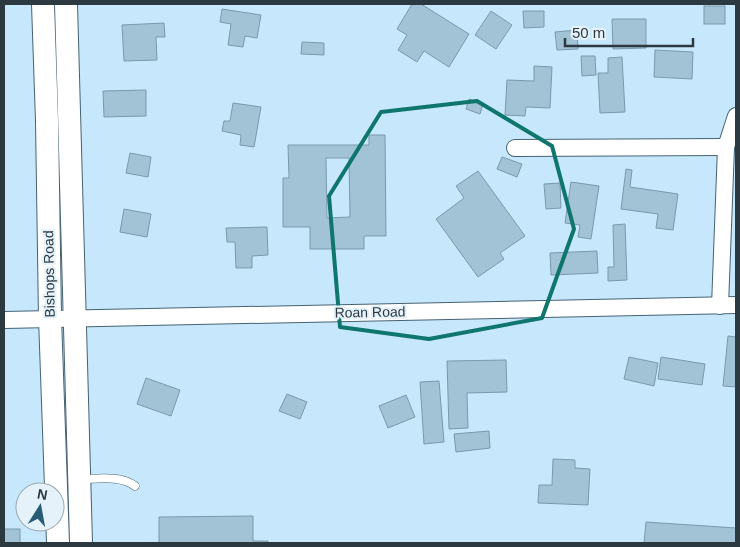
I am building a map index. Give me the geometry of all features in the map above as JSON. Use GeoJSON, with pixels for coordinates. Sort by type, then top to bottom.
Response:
{"type":"FeatureCollection","features":[{"type":"Feature","properties":{"kind":"main road","name":"Bishops Road"},"geometry":{"type":"LineString","coordinates":[[66,4],[81,543]]}},
{"type":"Feature","properties":{"kind":"main road","name":"Bishops Road"},"geometry":{"type":"LineString","coordinates":[[41,6],[47,121],[50,318],[58,543]]}},
{"type":"Feature","properties":{"kind":"street"},"geometry":{"type":"LineString","coordinates":[[720,306],[726,147],[736,116]]}},
{"type":"Feature","properties":{"kind":"street"},"geometry":{"type":"LineString","coordinates":[[514,148],[726,147]]}},
{"type":"Feature","properties":{"kind":"street","name":"Roan Road"},"geometry":{"type":"LineString","coordinates":[[4,320],[736,305]]}},
{"type":"Feature","properties":{"kind":"lane"},"geometry":{"type":"LineString","coordinates":[[79,479],[119,479],[129,482],[134,486]]}},
{"type":"Feature","properties":{"kind":"highlighted area"},"geometry":{"type":"Polygon","coordinates":[[[477,101],[552,146],[574,229],[542,318],[429,339],[340,327],[329,196],[381,112],[477,101]]]}},
{"type":"Feature","properties":{"kind":"building"},"geometry":{"type":"Polygon","coordinates":[[[412,4],[421,4],[469,34],[449,67],[424,51],[417,62],[398,50],[407,35],[397,29],[412,4]]]}},
{"type":"Feature","properties":{"kind":"building"},"geometry":{"type":"Polygon","coordinates":[[[704,6],[725,6],[725,24],[704,24],[704,6]]]}},
{"type":"Feature","properties":{"kind":"building"},"geometry":{"type":"Polygon","coordinates":[[[222,9],[261,15],[257,38],[245,36],[243,47],[228,45],[231,24],[220,22],[222,9]]]}},
{"type":"Feature","properties":{"kind":"building"},"geometry":{"type":"Polygon","coordinates":[[[491,11],[512,25],[496,49],[475,35],[491,11]]]}},
{"type":"Feature","properties":{"kind":"building"},"geometry":{"type":"Polygon","coordinates":[[[523,11],[544,11],[544,27],[524,28],[523,11]]]}},
{"type":"Feature","properties":{"kind":"building"},"geometry":{"type":"Polygon","coordinates":[[[612,19],[646,19],[646,48],[613,49],[612,19]]]}},
{"type":"Feature","properties":{"kind":"building"},"geometry":{"type":"Polygon","coordinates":[[[164,23],[165,37],[156,37],[157,60],[124,61],[122,25],[164,23]]]}},
{"type":"Feature","properties":{"kind":"building"},"geometry":{"type":"Polygon","coordinates":[[[577,30],[578,49],[557,50],[555,32],[577,30]]]}},
{"type":"Feature","properties":{"kind":"building"},"geometry":{"type":"Polygon","coordinates":[[[302,42],[324,43],[324,55],[301,54],[302,42]]]}},
{"type":"Feature","properties":{"kind":"building"},"geometry":{"type":"Polygon","coordinates":[[[655,50],[693,52],[692,79],[654,77],[655,50]]]}},
{"type":"Feature","properties":{"kind":"building"},"geometry":{"type":"Polygon","coordinates":[[[581,56],[595,56],[596,75],[582,76],[581,56]]]}},
{"type":"Feature","properties":{"kind":"building"},"geometry":{"type":"Polygon","coordinates":[[[622,57],[625,112],[600,113],[598,73],[608,73],[608,58],[622,57]]]}},
{"type":"Feature","properties":{"kind":"building"},"geometry":{"type":"Polygon","coordinates":[[[534,66],[552,67],[550,108],[526,107],[525,116],[505,115],[507,80],[534,81],[534,66]]]}},
{"type":"Feature","properties":{"kind":"building"},"geometry":{"type":"Polygon","coordinates":[[[146,90],[146,116],[104,117],[103,91],[146,90]]]}},
{"type":"Feature","properties":{"kind":"building"},"geometry":{"type":"Polygon","coordinates":[[[469,99],[483,104],[480,114],[466,109],[469,99]]]}},
{"type":"Feature","properties":{"kind":"building"},"geometry":{"type":"Polygon","coordinates":[[[233,103],[261,107],[254,147],[240,145],[241,135],[222,131],[224,121],[230,121],[233,103]]]}},
{"type":"Feature","properties":{"kind":"building"},"geometry":{"type":"Polygon","coordinates":[[[369,135],[385,135],[386,236],[364,236],[364,249],[310,249],[310,227],[283,227],[283,178],[289,178],[288,145],[369,145],[369,135]],[[326,158],[327,218],[350,217],[349,158],[326,158]]]}},
{"type":"Feature","properties":{"kind":"building"},"geometry":{"type":"Polygon","coordinates":[[[130,153],[151,157],[148,177],[126,173],[130,153]]]}},
{"type":"Feature","properties":{"kind":"building"},"geometry":{"type":"Polygon","coordinates":[[[502,157],[522,164],[517,177],[497,169],[502,157]]]}},
{"type":"Feature","properties":{"kind":"building"},"geometry":{"type":"Polygon","coordinates":[[[626,169],[632,170],[630,187],[678,194],[673,230],[656,228],[658,214],[621,209],[626,169]]]}},
{"type":"Feature","properties":{"kind":"building"},"geometry":{"type":"Polygon","coordinates":[[[478,171],[525,236],[500,253],[504,259],[478,277],[436,219],[464,198],[456,186],[478,171]]]}},
{"type":"Feature","properties":{"kind":"building"},"geometry":{"type":"Polygon","coordinates":[[[571,182],[599,186],[591,239],[578,237],[580,225],[565,223],[571,182]]]}},
{"type":"Feature","properties":{"kind":"building"},"geometry":{"type":"Polygon","coordinates":[[[560,183],[561,208],[546,209],[544,184],[560,183]]]}},
{"type":"Feature","properties":{"kind":"building"},"geometry":{"type":"Polygon","coordinates":[[[124,209],[151,214],[147,237],[120,232],[124,209]]]}},
{"type":"Feature","properties":{"kind":"building"},"geometry":{"type":"Polygon","coordinates":[[[625,224],[627,280],[608,281],[608,267],[614,267],[613,225],[625,224]]]}},
{"type":"Feature","properties":{"kind":"building"},"geometry":{"type":"Polygon","coordinates":[[[267,227],[268,255],[252,256],[252,268],[236,268],[235,242],[227,242],[226,228],[267,227]]]}},
{"type":"Feature","properties":{"kind":"building"},"geometry":{"type":"Polygon","coordinates":[[[597,251],[598,273],[551,275],[550,253],[597,251]]]}},
{"type":"Feature","properties":{"kind":"building"},"geometry":{"type":"Polygon","coordinates":[[[728,336],[736,337],[736,387],[723,386],[728,336]]]}},
{"type":"Feature","properties":{"kind":"building"},"geometry":{"type":"Polygon","coordinates":[[[629,357],[658,363],[654,386],[624,379],[629,357]]]}},
{"type":"Feature","properties":{"kind":"building"},"geometry":{"type":"Polygon","coordinates":[[[661,357],[705,364],[702,385],[658,379],[661,357]]]}},
{"type":"Feature","properties":{"kind":"building"},"geometry":{"type":"Polygon","coordinates":[[[506,360],[507,392],[467,393],[468,428],[449,429],[447,361],[506,360]]]}},
{"type":"Feature","properties":{"kind":"building"},"geometry":{"type":"Polygon","coordinates":[[[146,378],[180,390],[171,416],[137,404],[146,378]]]}},
{"type":"Feature","properties":{"kind":"building"},"geometry":{"type":"Polygon","coordinates":[[[439,381],[444,442],[424,444],[420,382],[439,381]]]}},
{"type":"Feature","properties":{"kind":"building"},"geometry":{"type":"Polygon","coordinates":[[[287,394],[307,402],[300,419],[279,411],[287,394]]]}},
{"type":"Feature","properties":{"kind":"building"},"geometry":{"type":"Polygon","coordinates":[[[406,395],[415,417],[388,428],[379,406],[406,395]]]}},
{"type":"Feature","properties":{"kind":"building"},"geometry":{"type":"Polygon","coordinates":[[[489,431],[490,448],[456,452],[454,434],[489,431]]]}},
{"type":"Feature","properties":{"kind":"building"},"geometry":{"type":"Polygon","coordinates":[[[553,459],[575,460],[575,468],[590,469],[588,505],[538,503],[539,485],[552,485],[553,459]]]}},
{"type":"Feature","properties":{"kind":"building"},"geometry":{"type":"Polygon","coordinates":[[[253,516],[253,541],[268,541],[268,543],[159,543],[159,517],[253,516]]]}},
{"type":"Feature","properties":{"kind":"building"},"geometry":{"type":"Polygon","coordinates":[[[646,522],[736,528],[736,543],[644,543],[646,522]]]}},
{"type":"Feature","properties":{"kind":"building"},"geometry":{"type":"Polygon","coordinates":[[[4,529],[15,529],[15,532],[20,532],[20,543],[4,543],[4,529]]]}}]}
